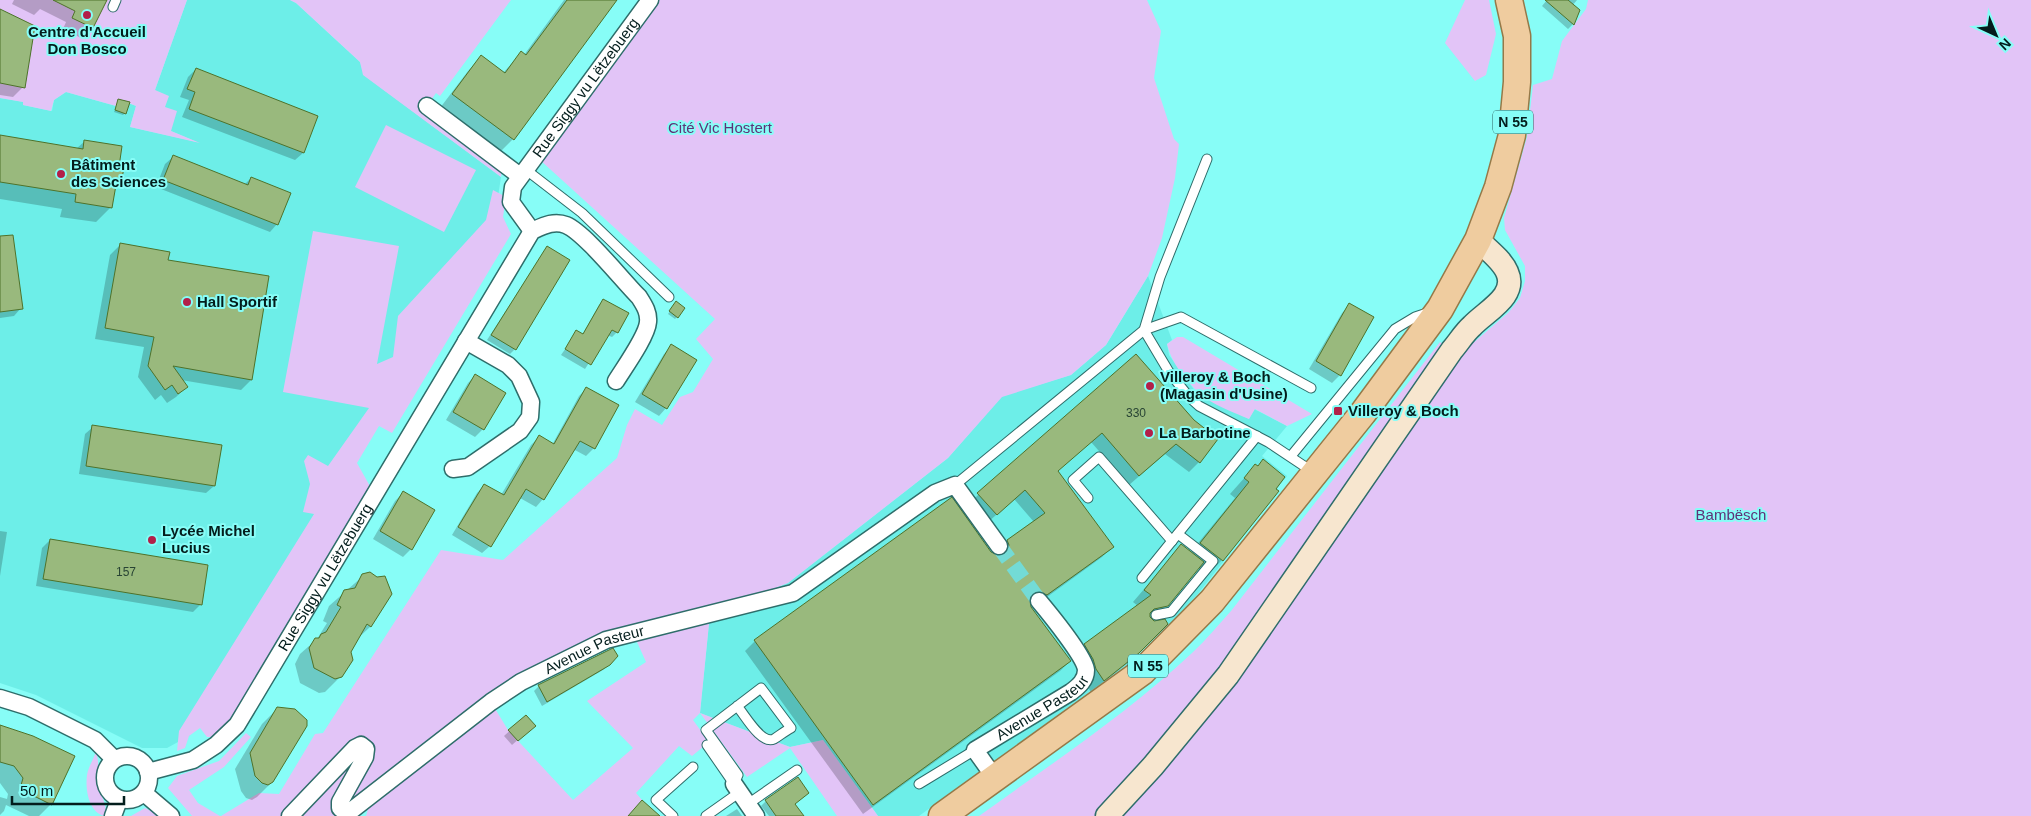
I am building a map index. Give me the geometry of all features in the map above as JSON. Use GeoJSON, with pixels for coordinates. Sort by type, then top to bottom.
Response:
{"type":"FeatureCollection","features":[{"type":"Feature","properties":{"kind":"main road","name":"N 55"},"geometry":{"type":"LineString","coordinates":[[942,816],[1142,672],[1171,644],[1212,602],[1315,473],[1440,310],[1478,240],[1498,187],[1512,135],[1517,82],[1517,36],[1509,0]]}},
{"type":"Feature","properties":{"kind":"main road"},"geometry":{"type":"LineString","coordinates":[[1107,816],[1154,766],[1228,675],[1452,350],[1472,326],[1500,302],[1508,290],[1510,281],[1507,270],[1478,240]]}},
{"type":"Feature","properties":{"kind":"street","name":"Rue Siggy vu Lëtzebuerg"},"geometry":{"type":"LineString","coordinates":[[148,772],[193,760],[216,746],[237,725],[532,231],[511,202],[513,187],[650,0]]}},
{"type":"Feature","properties":{"kind":"street"},"geometry":{"type":"LineString","coordinates":[[427,106],[523,173]]}},
{"type":"Feature","properties":{"kind":"street"},"geometry":{"type":"LineString","coordinates":[[532,231],[548,224],[564,224],[578,233],[646,308],[648,323],[616,381]]}},
{"type":"Feature","properties":{"kind":"street"},"geometry":{"type":"LineString","coordinates":[[453,468],[468,467],[520,431],[530,418],[531,402],[519,376],[508,365],[466,341]]}},
{"type":"Feature","properties":{"kind":"street"},"geometry":{"type":"LineString","coordinates":[[955,485],[1000,546]]}},
{"type":"Feature","properties":{"kind":"street","name":"Avenue Pasteur"},"geometry":{"type":"LineString","coordinates":[[290,816],[355,748],[361,745],[366,749],[365,757],[340,802],[340,808],[346,812],[352,810],[491,702],[520,682],[606,640],[793,592],[935,493],[955,485]]}},
{"type":"Feature","properties":{"kind":"street","name":"Avenue Pasteur"},"geometry":{"type":"LineString","coordinates":[[975,750],[1082,683],[1086,670],[1080,657],[1040,601]]}},
{"type":"Feature","properties":{"kind":"street"},"geometry":{"type":"LineString","coordinates":[[0,698],[29,708],[96,740],[114,759]]}},
{"type":"Feature","properties":{"kind":"street"},"geometry":{"type":"LineString","coordinates":[[975,750],[995,778]]}},
{"type":"Feature","properties":{"kind":"street"},"geometry":{"type":"LineString","coordinates":[[122,756],[138,759],[144,764],[148,772],[148,786],[144,793],[133,800],[119,800],[108,791],[104,783],[108,766],[114,759],[122,756]]}},
{"type":"Feature","properties":{"kind":"street"},"geometry":{"type":"LineString","coordinates":[[144,793],[171,816]]}},
{"type":"Feature","properties":{"kind":"street"},"geometry":{"type":"LineString","coordinates":[[113,816],[119,800]]}},
{"type":"Feature","properties":{"kind":"lane"},"geometry":{"type":"LineString","coordinates":[[1207,159],[1160,277],[1144,330],[1169,372],[1189,397],[1207,411],[1257,436],[1315,473]]}},
{"type":"Feature","properties":{"kind":"lane"},"geometry":{"type":"LineString","coordinates":[[523,173],[582,213],[669,297]]}},
{"type":"Feature","properties":{"kind":"lane"},"geometry":{"type":"LineString","coordinates":[[1291,456],[1395,329],[1415,317],[1440,310]]}},
{"type":"Feature","properties":{"kind":"lane"},"geometry":{"type":"LineString","coordinates":[[955,485],[1144,330],[1181,317],[1311,388]]}},
{"type":"Feature","properties":{"kind":"lane"},"geometry":{"type":"LineString","coordinates":[[1142,578],[1257,436]]}},
{"type":"Feature","properties":{"kind":"lane"},"geometry":{"type":"LineString","coordinates":[[1088,498],[1073,480],[1099,457],[1172,541]]}},
{"type":"Feature","properties":{"kind":"lane"},"geometry":{"type":"LineString","coordinates":[[1156,615],[1171,612],[1213,562],[1178,534]]}},
{"type":"Feature","properties":{"kind":"lane"},"geometry":{"type":"LineString","coordinates":[[738,706],[760,736],[766,740],[772,740],[790,728],[761,688],[706,730],[738,775],[744,799]]}},
{"type":"Feature","properties":{"kind":"lane"},"geometry":{"type":"LineString","coordinates":[[707,745],[744,799]]}},
{"type":"Feature","properties":{"kind":"lane"},"geometry":{"type":"LineString","coordinates":[[919,784],[975,750]]}},
{"type":"Feature","properties":{"kind":"lane"},"geometry":{"type":"LineString","coordinates":[[673,816],[656,800],[694,768]]}},
{"type":"Feature","properties":{"kind":"lane"},"geometry":{"type":"LineString","coordinates":[[706,816],[744,799],[797,770]]}},
{"type":"Feature","properties":{"kind":"shaded area","name":"Lycée Michel Lucius"},"geometry":{"type":"Polygon","coordinates":[[[187,0],[290,0],[296,3],[360,62],[364,75],[501,177],[494,223],[189,736],[167,748],[142,748],[36,695],[0,683],[0,98],[24,102],[23,105],[52,111],[54,100],[66,92],[116,106],[118,99],[136,106],[130,127],[197,142],[171,131],[165,107],[155,90],[187,0]]]}},
{"type":"Feature","properties":{"kind":"shaded area"},"geometry":{"type":"Polygon","coordinates":[[[1148,276],[1172,340],[1167,344],[1169,355],[1195,391],[1249,419],[1254,409],[1287,426],[1262,456],[1287,476],[1277,488],[1279,491],[1197,595],[1169,625],[1139,653],[1104,681],[919,816],[878,816],[823,740],[790,747],[700,713],[710,613],[788,583],[948,458],[1002,396],[1071,375],[1106,345],[1148,276]]]}},
{"type":"Feature","properties":{"kind":"green space"},"geometry":{"type":"Polygon","coordinates":[[[0,0],[187,0],[155,90],[169,96],[165,107],[177,111],[171,131],[200,143],[130,127],[136,106],[119,99],[116,106],[66,92],[54,100],[51,111],[23,105],[23,102],[0,98],[0,83],[25,87],[35,26],[0,9],[0,0]]]}},
{"type":"Feature","properties":{"kind":"green space"},"geometry":{"type":"Polygon","coordinates":[[[290,0],[511,0],[440,96],[436,93],[427,106],[503,162],[501,177],[363,75],[360,62],[296,3],[290,0]]]}},
{"type":"Feature","properties":{"kind":"green space","name":"Cité Vic Hostert"},"geometry":{"type":"Polygon","coordinates":[[[658,0],[1147,0],[1161,31],[1154,78],[1174,139],[1179,144],[1175,178],[1162,238],[1148,276],[1106,345],[1071,375],[1002,397],[948,458],[788,583],[710,614],[700,713],[693,720],[709,742],[692,756],[679,746],[636,793],[642,800],[628,816],[366,816],[372,796],[340,808],[335,816],[221,816],[259,793],[279,794],[315,734],[323,733],[441,550],[503,560],[617,458],[627,425],[635,409],[662,425],[680,397],[693,392],[713,359],[696,339],[715,319],[540,160],[658,0]],[[633,633],[491,702],[508,730],[573,800],[633,748],[587,701],[646,662],[633,633]]]}},
{"type":"Feature","properties":{"kind":"green space"},"geometry":{"type":"Polygon","coordinates":[[[1465,0],[1489,0],[1496,34],[1486,75],[1475,81],[1445,43],[1465,0]]]}},
{"type":"Feature","properties":{"kind":"green space","name":"Bambësch"},"geometry":{"type":"Polygon","coordinates":[[[1588,0],[2031,0],[2031,816],[979,816],[1115,718],[1192,653],[1231,611],[1440,342],[1452,350],[1472,344],[1509,312],[1520,298],[1525,281],[1525,266],[1505,230],[1504,218],[1527,137],[1533,85],[1552,79],[1562,41],[1586,9],[1588,0]]]}},
{"type":"Feature","properties":{"kind":"green space"},"geometry":{"type":"Polygon","coordinates":[[[386,125],[476,170],[444,232],[355,187],[386,125]]]}},
{"type":"Feature","properties":{"kind":"green space"},"geometry":{"type":"Polygon","coordinates":[[[493,190],[506,197],[503,217],[511,234],[392,433],[379,426],[357,463],[371,488],[234,716],[215,737],[207,737],[200,728],[189,736],[185,748],[177,751],[179,731],[314,514],[303,512],[310,484],[304,461],[308,455],[328,466],[369,408],[283,392],[313,231],[399,246],[377,364],[393,357],[398,316],[486,220],[493,190]]]}},
{"type":"Feature","properties":{"kind":"green space"},"geometry":{"type":"Polygon","coordinates":[[[1177,337],[1183,337],[1312,414],[1287,426],[1255,409],[1249,419],[1212,402],[1190,384],[1173,360],[1167,344],[1177,337]]]}},
{"type":"Feature","properties":{"kind":"green space"},"geometry":{"type":"Polygon","coordinates":[[[700,713],[790,747],[823,740],[878,816],[837,816],[790,748],[747,777],[700,713]]]}},
{"type":"Feature","properties":{"kind":"green space"},"geometry":{"type":"Polygon","coordinates":[[[246,733],[251,737],[224,767],[189,790],[198,803],[220,816],[192,816],[168,788],[177,776],[219,761],[246,733]]]}},
{"type":"Feature","properties":{"kind":"green space"},"geometry":{"type":"Polygon","coordinates":[[[96,752],[98,762],[97,780],[105,803],[105,816],[92,806],[87,787],[89,767],[96,752]]]}},
{"type":"Feature","properties":{"kind":"green space"},"geometry":{"type":"Polygon","coordinates":[[[145,808],[153,812],[155,810],[162,816],[131,816],[145,808]]]}},
{"type":"Feature","properties":{"kind":"building","name":"Centre d'Accueil Don Bosco"},"geometry":{"type":"Polygon","coordinates":[[[53,0],[107,0],[93,28],[72,18],[75,11],[53,0]]]}},
{"type":"Feature","properties":{"kind":"building"},"geometry":{"type":"Polygon","coordinates":[[[567,0],[617,0],[514,140],[452,94],[481,55],[505,73],[521,51],[526,55],[567,0]]]}},
{"type":"Feature","properties":{"kind":"building"},"geometry":{"type":"Polygon","coordinates":[[[1545,0],[1568,0],[1580,10],[1574,25],[1545,0]]]}},
{"type":"Feature","properties":{"kind":"building"},"geometry":{"type":"Polygon","coordinates":[[[0,9],[35,26],[25,88],[0,83],[0,9]]]}},
{"type":"Feature","properties":{"kind":"building"},"geometry":{"type":"Polygon","coordinates":[[[196,68],[318,116],[304,153],[189,109],[195,92],[187,89],[196,68]]]}},
{"type":"Feature","properties":{"kind":"building"},"geometry":{"type":"Polygon","coordinates":[[[118,99],[130,102],[126,114],[115,110],[118,99]]]}},
{"type":"Feature","properties":{"kind":"building","name":"Bâtiment des Sciences"},"geometry":{"type":"Polygon","coordinates":[[[0,135],[83,149],[84,140],[122,146],[119,167],[124,167],[121,185],[116,185],[112,208],[75,202],[76,194],[0,182],[0,135]]]}},
{"type":"Feature","properties":{"kind":"building"},"geometry":{"type":"Polygon","coordinates":[[[173,155],[248,185],[251,177],[291,193],[278,225],[163,180],[173,155]]]}},
{"type":"Feature","properties":{"kind":"building"},"geometry":{"type":"Polygon","coordinates":[[[13,235],[23,309],[0,312],[0,236],[13,235]]]}},
{"type":"Feature","properties":{"kind":"building","name":"Hall Sportif"},"geometry":{"type":"Polygon","coordinates":[[[120,243],[170,252],[168,260],[269,276],[252,380],[173,366],[188,387],[178,394],[172,385],[165,390],[148,366],[154,337],[105,328],[120,243]]]}},
{"type":"Feature","properties":{"kind":"building"},"geometry":{"type":"Polygon","coordinates":[[[547,246],[570,260],[516,350],[491,335],[547,246]]]}},
{"type":"Feature","properties":{"kind":"building"},"geometry":{"type":"Polygon","coordinates":[[[603,299],[629,313],[618,333],[612,330],[591,365],[565,349],[576,330],[583,334],[603,299]]]}},
{"type":"Feature","properties":{"kind":"building"},"geometry":{"type":"Polygon","coordinates":[[[676,301],[685,308],[678,318],[669,311],[676,301]]]}},
{"type":"Feature","properties":{"kind":"building"},"geometry":{"type":"Polygon","coordinates":[[[1349,303],[1374,317],[1341,376],[1316,361],[1349,303]]]}},
{"type":"Feature","properties":{"kind":"building"},"geometry":{"type":"Polygon","coordinates":[[[671,344],[697,360],[667,409],[642,394],[671,344]]]}},
{"type":"Feature","properties":{"kind":"building"},"geometry":{"type":"Polygon","coordinates":[[[1136,354],[1194,420],[1218,439],[1200,463],[1176,444],[1139,476],[1102,433],[1058,471],[1114,547],[1047,595],[1038,591],[1033,593],[1030,598],[1031,607],[1071,661],[873,805],[754,640],[952,497],[991,552],[1000,556],[1005,554],[1009,545],[1007,540],[1045,513],[1025,490],[997,515],[977,493],[1136,354]]]}},
{"type":"Feature","properties":{"kind":"building"},"geometry":{"type":"Polygon","coordinates":[[[475,374],[506,393],[484,430],[453,412],[475,374]]]}},
{"type":"Feature","properties":{"kind":"building"},"geometry":{"type":"Polygon","coordinates":[[[586,387],[619,405],[595,449],[580,441],[544,500],[526,489],[491,547],[458,527],[484,484],[504,495],[539,435],[554,444],[586,387]]]}},
{"type":"Feature","properties":{"kind":"building"},"geometry":{"type":"Polygon","coordinates":[[[92,425],[222,445],[215,486],[86,466],[92,425]]]}},
{"type":"Feature","properties":{"kind":"building"},"geometry":{"type":"Polygon","coordinates":[[[1263,459],[1285,477],[1276,489],[1279,491],[1223,561],[1200,543],[1249,482],[1244,478],[1255,464],[1258,466],[1263,459]]]}},
{"type":"Feature","properties":{"kind":"building"},"geometry":{"type":"Polygon","coordinates":[[[403,491],[435,510],[412,550],[380,531],[403,491]]]}},
{"type":"Feature","properties":{"kind":"building"},"geometry":{"type":"Polygon","coordinates":[[[50,539],[208,565],[202,605],[43,579],[50,539]]]}},
{"type":"Feature","properties":{"kind":"building"},"geometry":{"type":"Polygon","coordinates":[[[1181,544],[1204,562],[1168,606],[1154,609],[1150,613],[1150,617],[1154,621],[1165,619],[1168,624],[1139,653],[1104,681],[1084,644],[1151,595],[1144,590],[1181,544]]]}},
{"type":"Feature","properties":{"kind":"building"},"geometry":{"type":"Polygon","coordinates":[[[370,572],[377,577],[385,576],[392,594],[371,627],[367,624],[351,652],[353,660],[342,677],[335,679],[314,668],[309,648],[315,638],[319,638],[321,634],[326,632],[341,607],[337,605],[344,590],[355,588],[362,574],[370,572]]]}},
{"type":"Feature","properties":{"kind":"building"},"geometry":{"type":"Polygon","coordinates":[[[613,648],[618,656],[610,665],[547,702],[538,685],[613,648]]]}},
{"type":"Feature","properties":{"kind":"building"},"geometry":{"type":"Polygon","coordinates":[[[277,707],[295,709],[307,720],[307,726],[273,782],[268,785],[262,783],[255,776],[250,753],[277,707]]]}},
{"type":"Feature","properties":{"kind":"building"},"geometry":{"type":"Polygon","coordinates":[[[526,715],[536,726],[518,741],[508,730],[526,715]]]}},
{"type":"Feature","properties":{"kind":"building"},"geometry":{"type":"Polygon","coordinates":[[[0,725],[33,736],[75,756],[52,805],[20,789],[23,778],[14,766],[0,762],[0,725]]]}},
{"type":"Feature","properties":{"kind":"building"},"geometry":{"type":"Polygon","coordinates":[[[798,777],[809,793],[795,804],[804,816],[776,816],[765,800],[798,777]]]}},
{"type":"Feature","properties":{"kind":"building"},"geometry":{"type":"Polygon","coordinates":[[[642,800],[660,816],[628,816],[642,800]]]}},
{"type":"Feature","properties":{"kind":"tunnel"},"geometry":{"type":"LineString","coordinates":[[999,546],[1039,601]]}},
{"type":"Feature","properties":{"kind":"place","name":"Centre d'Accueil Don Bosco"},"geometry":{"type":"Point","coordinates":[87,15]}},
{"type":"Feature","properties":{"kind":"place","name":"Bâtiment des Sciences"},"geometry":{"type":"Point","coordinates":[61,174]}},
{"type":"Feature","properties":{"kind":"place","name":"Hall Sportif"},"geometry":{"type":"Point","coordinates":[187,302]}},
{"type":"Feature","properties":{"kind":"place","name":"Villeroy & Boch (Magasin d'Usine)"},"geometry":{"type":"Point","coordinates":[1150,386]}},
{"type":"Feature","properties":{"kind":"place","name":"Villeroy & Boch"},"geometry":{"type":"Point","coordinates":[1338,411]}},
{"type":"Feature","properties":{"kind":"place","name":"La Barbotine"},"geometry":{"type":"Point","coordinates":[1149,433]}},
{"type":"Feature","properties":{"kind":"place","name":"Lycée Michel Lucius"},"geometry":{"type":"Point","coordinates":[152,540]}}]}
